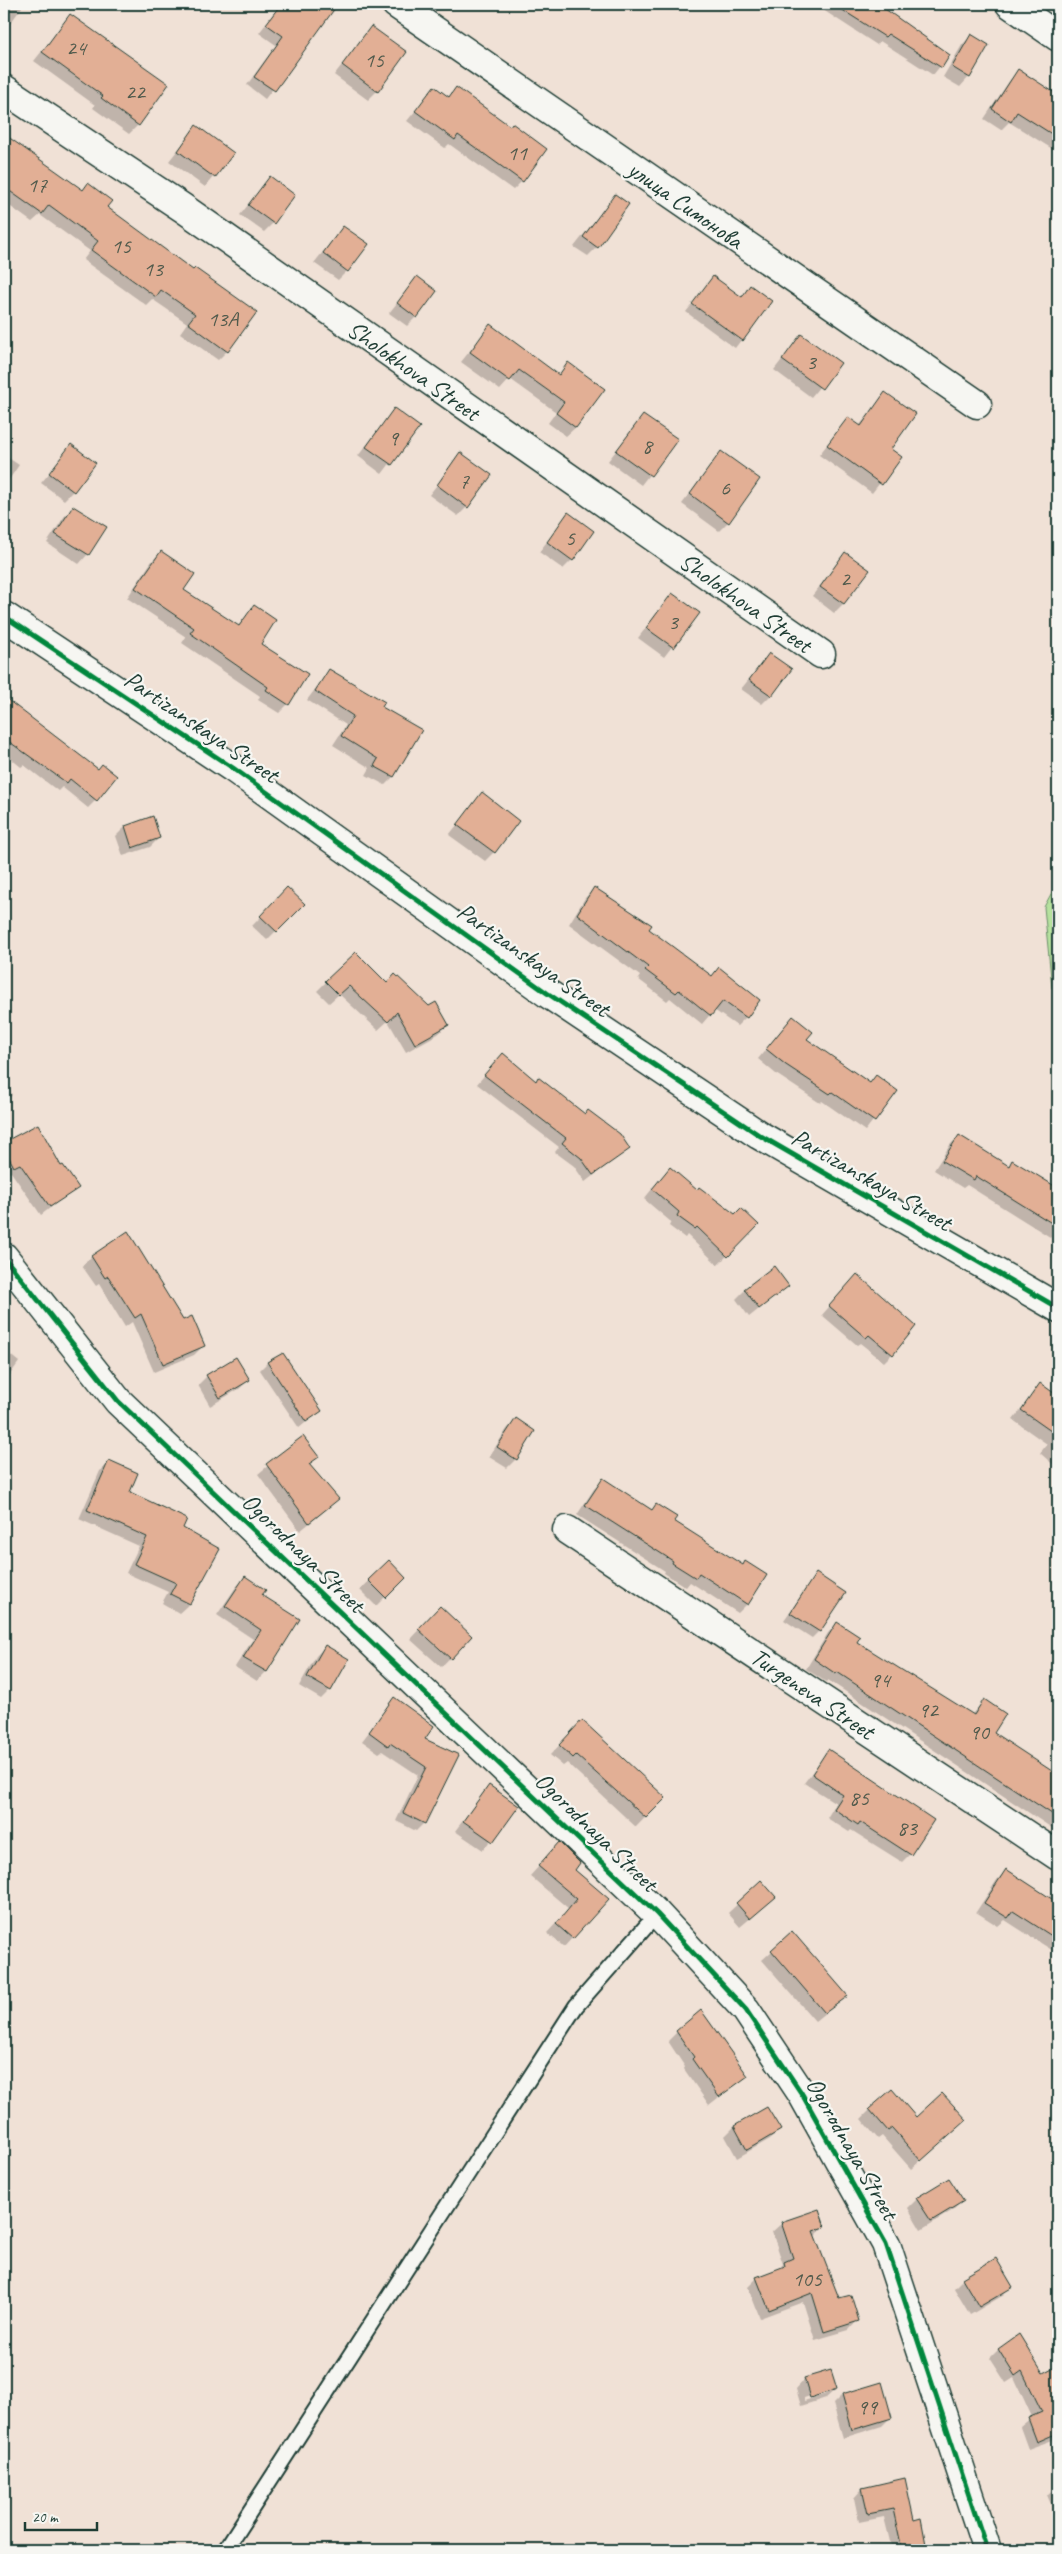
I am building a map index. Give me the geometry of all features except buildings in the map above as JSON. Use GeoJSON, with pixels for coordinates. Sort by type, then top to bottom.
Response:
{"type":"FeatureCollection","features":[{"type":"Feature","properties":{"kind":"street","name":"улица Симонова"},"geometry":{"type":"LineString","coordinates":[[396,4],[977,404]]}},
{"type":"Feature","properties":{"kind":"street"},"geometry":{"type":"LineString","coordinates":[[1010,4],[1058,37]]}},
{"type":"Feature","properties":{"kind":"street","name":"Sholokhova Street"},"geometry":{"type":"LineString","coordinates":[[4,89],[183,208],[821,654]]}},
{"type":"Feature","properties":{"kind":"street","name":"Partizanskaya Street"},"geometry":{"type":"LineString","coordinates":[[4,616],[233,768],[547,993],[759,1135],[1058,1308]]}},
{"type":"Feature","properties":{"kind":"street","name":"Ogorodnaya Street"},"geometry":{"type":"LineString","coordinates":[[4,1257],[118,1401],[657,1914],[746,2010],[802,2094],[886,2244],[987,2550]]}},
{"type":"Feature","properties":{"kind":"street","name":"Turgeneva Street"},"geometry":{"type":"LineString","coordinates":[[567,1530],[1058,1856]]}},
{"type":"Feature","properties":{"kind":"lane"},"geometry":{"type":"LineString","coordinates":[[226,2550],[576,2006],[657,1914]]}},
{"type":"Feature","properties":{"kind":"green space"},"geometry":{"type":"Polygon","coordinates":[[[1058,881],[1058,993],[1052,988],[1044,907],[1058,881]]]}},
{"type":"Feature","properties":{"kind":"cycle path"},"geometry":{"type":"LineString","coordinates":[[4,616],[233,768],[547,993],[759,1135],[1058,1308]]}},
{"type":"Feature","properties":{"kind":"cycle path"},"geometry":{"type":"LineString","coordinates":[[4,1257],[118,1401],[657,1914],[746,2010],[802,2094],[886,2244],[987,2550]]}}]}
